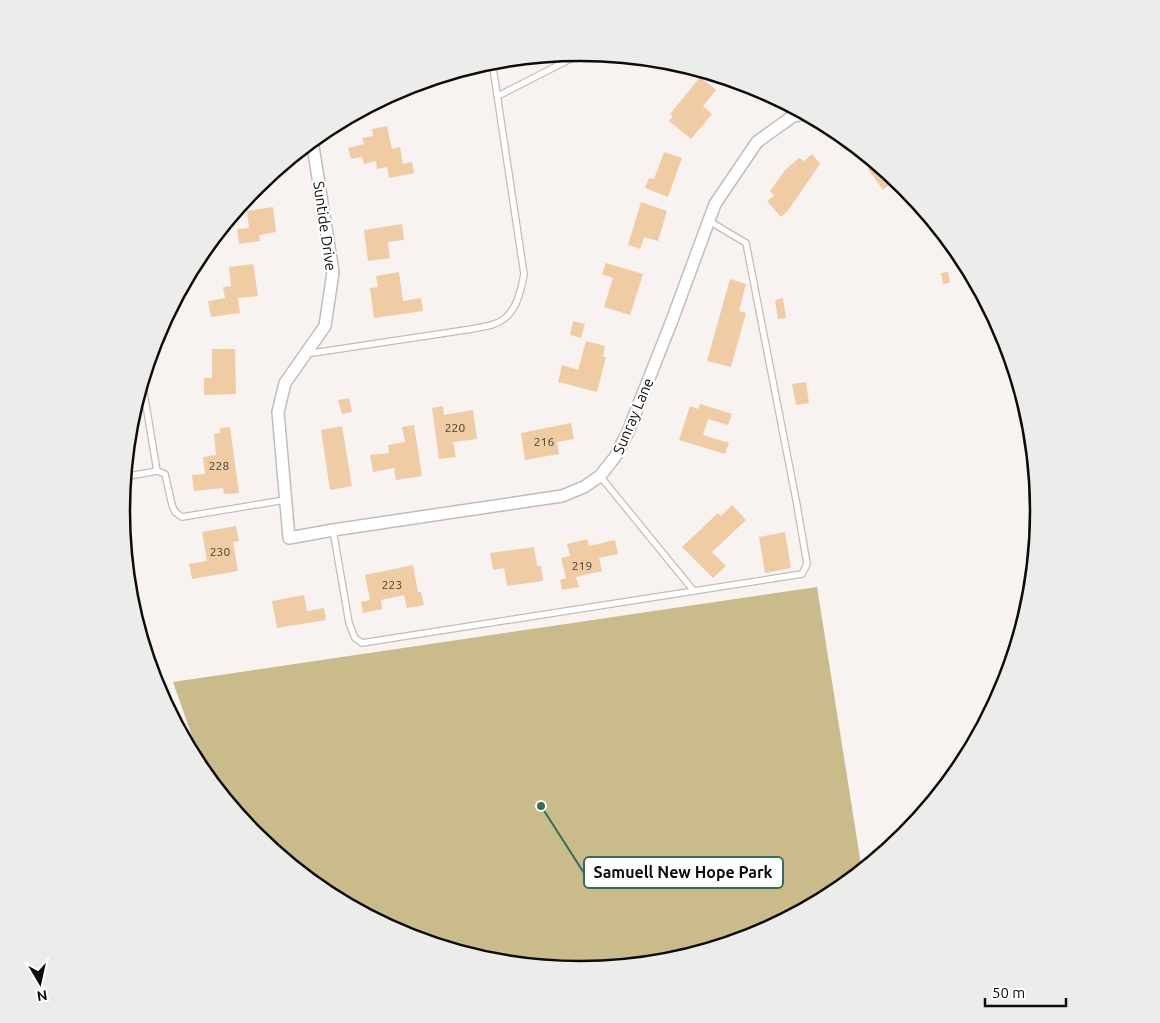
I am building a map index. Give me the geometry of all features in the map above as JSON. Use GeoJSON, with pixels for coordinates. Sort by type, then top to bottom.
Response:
{"type":"FeatureCollection","features":[{"type":"Feature","properties":{"kind":"street","name":"Sunray Lane"},"geometry":{"type":"LineString","coordinates":[[289,538],[562,496],[584,488],[600,476],[616,457],[627,434],[715,204],[757,142],[794,116]]}},
{"type":"Feature","properties":{"kind":"street","name":"Suntide Drive"},"geometry":{"type":"LineString","coordinates":[[289,538],[278,412],[285,383],[325,326],[333,272],[313,149]]}},
{"type":"Feature","properties":{"kind":"lane"},"geometry":{"type":"LineString","coordinates":[[498,96],[565,62]]}},
{"type":"Feature","properties":{"kind":"lane"},"geometry":{"type":"LineString","coordinates":[[305,354],[472,329],[498,323],[508,317],[521,289],[524,274],[493,70]]}},
{"type":"Feature","properties":{"kind":"lane"},"geometry":{"type":"LineString","coordinates":[[333,530],[349,623],[356,638],[362,644],[802,574],[807,564],[797,504],[746,243],[709,221]]}},
{"type":"Feature","properties":{"kind":"lane"},"geometry":{"type":"LineString","coordinates":[[145,397],[157,471]]}},
{"type":"Feature","properties":{"kind":"lane"},"geometry":{"type":"LineString","coordinates":[[132,476],[157,471],[165,474],[172,505],[175,512],[182,517],[285,500]]}},
{"type":"Feature","properties":{"kind":"lane"},"geometry":{"type":"LineString","coordinates":[[600,476],[693,590]]}},
{"type":"Feature","properties":{"kind":"shaded area"},"geometry":{"type":"Polygon","coordinates":[[[817,587],[861,863],[830,886],[779,915],[725,938],[668,953],[639,958],[580,962],[521,958],[463,946],[435,938],[381,915],[330,886],[283,850],[241,808],[206,762],[195,745],[173,682],[817,587]]]}},
{"type":"Feature","properties":{"kind":"building"},"geometry":{"type":"Polygon","coordinates":[[[699,78],[716,90],[703,106],[712,114],[691,139],[669,121],[673,116],[670,114],[699,78]]]}},
{"type":"Feature","properties":{"kind":"building"},"geometry":{"type":"Polygon","coordinates":[[[387,126],[392,149],[400,147],[403,164],[412,162],[414,173],[389,178],[387,167],[377,169],[376,161],[364,164],[362,157],[351,159],[348,148],[364,144],[362,138],[373,136],[372,129],[387,126]]]}},
{"type":"Feature","properties":{"kind":"building"},"geometry":{"type":"Polygon","coordinates":[[[664,152],[682,158],[668,197],[645,188],[649,178],[654,179],[664,152]]]}},
{"type":"Feature","properties":{"kind":"building"},"geometry":{"type":"Polygon","coordinates":[[[812,154],[820,164],[787,212],[781,217],[767,201],[774,196],[770,191],[785,170],[799,158],[804,161],[812,154]]]}},
{"type":"Feature","properties":{"kind":"building"},"geometry":{"type":"Polygon","coordinates":[[[870,167],[890,185],[883,190],[868,169],[870,167]]]}},
{"type":"Feature","properties":{"kind":"building"},"geometry":{"type":"Polygon","coordinates":[[[641,202],[667,211],[658,241],[644,237],[640,249],[628,245],[641,202]]]}},
{"type":"Feature","properties":{"kind":"building"},"geometry":{"type":"Polygon","coordinates":[[[273,207],[276,232],[259,235],[260,241],[239,244],[237,229],[249,228],[247,211],[273,207]]]}},
{"type":"Feature","properties":{"kind":"building"},"geometry":{"type":"Polygon","coordinates":[[[402,224],[404,240],[388,242],[390,258],[368,261],[364,230],[402,224]]]}},
{"type":"Feature","properties":{"kind":"building"},"geometry":{"type":"Polygon","coordinates":[[[606,263],[643,274],[630,315],[604,307],[613,278],[602,274],[606,263]]]}},
{"type":"Feature","properties":{"kind":"building"},"geometry":{"type":"Polygon","coordinates":[[[253,264],[258,296],[238,298],[240,313],[211,317],[208,301],[225,298],[223,287],[231,286],[229,267],[253,264]]]}},
{"type":"Feature","properties":{"kind":"building"},"geometry":{"type":"Polygon","coordinates":[[[399,272],[403,301],[421,298],[423,311],[374,318],[370,288],[378,287],[376,276],[399,272]]]}},
{"type":"Feature","properties":{"kind":"building"},"geometry":{"type":"Polygon","coordinates":[[[948,272],[950,283],[943,284],[941,273],[948,272]]]}},
{"type":"Feature","properties":{"kind":"building"},"geometry":{"type":"Polygon","coordinates":[[[730,279],[746,284],[739,311],[746,313],[731,367],[707,361],[730,279]]]}},
{"type":"Feature","properties":{"kind":"building"},"geometry":{"type":"Polygon","coordinates":[[[783,298],[786,318],[778,319],[775,300],[783,298]]]}},
{"type":"Feature","properties":{"kind":"building"},"geometry":{"type":"Polygon","coordinates":[[[573,321],[585,324],[581,338],[570,335],[573,321]]]}},
{"type":"Feature","properties":{"kind":"building"},"geometry":{"type":"Polygon","coordinates":[[[586,341],[605,346],[603,357],[606,357],[597,392],[558,382],[562,365],[578,370],[586,341]]]}},
{"type":"Feature","properties":{"kind":"building"},"geometry":{"type":"Polygon","coordinates":[[[212,349],[235,349],[236,394],[204,395],[204,378],[212,378],[212,349]]]}},
{"type":"Feature","properties":{"kind":"building"},"geometry":{"type":"Polygon","coordinates":[[[806,382],[809,403],[796,405],[792,384],[806,382]]]}},
{"type":"Feature","properties":{"kind":"building"},"geometry":{"type":"Polygon","coordinates":[[[349,398],[352,412],[342,414],[338,400],[349,398]]]}},
{"type":"Feature","properties":{"kind":"building"},"geometry":{"type":"Polygon","coordinates":[[[700,404],[732,414],[728,425],[708,419],[703,435],[729,443],[725,454],[679,440],[690,406],[698,409],[700,404]]]}},
{"type":"Feature","properties":{"kind":"building"},"geometry":{"type":"Polygon","coordinates":[[[443,406],[444,415],[473,410],[477,439],[453,442],[456,457],[439,459],[432,408],[443,406]]]}},
{"type":"Feature","properties":{"kind":"building"},"geometry":{"type":"Polygon","coordinates":[[[571,423],[574,439],[557,442],[559,454],[525,460],[521,433],[571,423]]]}},
{"type":"Feature","properties":{"kind":"building"},"geometry":{"type":"Polygon","coordinates":[[[414,425],[422,476],[396,480],[394,468],[373,472],[370,455],[389,453],[388,445],[405,442],[402,427],[414,425]]]}},
{"type":"Feature","properties":{"kind":"building"},"geometry":{"type":"Polygon","coordinates":[[[342,426],[352,486],[330,490],[321,430],[342,426]]]}},
{"type":"Feature","properties":{"kind":"building"},"geometry":{"type":"Polygon","coordinates":[[[230,427],[239,493],[224,494],[223,488],[194,491],[192,475],[205,474],[203,457],[216,455],[214,434],[220,433],[220,428],[230,427]]]}},
{"type":"Feature","properties":{"kind":"building"},"geometry":{"type":"Polygon","coordinates":[[[732,505],[746,520],[712,552],[726,566],[713,578],[682,547],[718,513],[721,516],[732,505]]]}},
{"type":"Feature","properties":{"kind":"building"},"geometry":{"type":"Polygon","coordinates":[[[236,526],[239,541],[233,542],[238,571],[192,579],[189,564],[207,561],[202,532],[236,526]]]}},
{"type":"Feature","properties":{"kind":"building"},"geometry":{"type":"Polygon","coordinates":[[[785,532],[791,568],[765,573],[759,537],[785,532]]]}},
{"type":"Feature","properties":{"kind":"building"},"geometry":{"type":"Polygon","coordinates":[[[587,539],[589,546],[615,540],[618,554],[599,558],[602,571],[576,577],[579,587],[562,590],[560,580],[566,578],[561,558],[570,556],[567,544],[587,539]]]}},
{"type":"Feature","properties":{"kind":"building"},"geometry":{"type":"Polygon","coordinates":[[[534,547],[537,566],[541,566],[543,581],[507,586],[504,568],[493,570],[490,553],[534,547]]]}},
{"type":"Feature","properties":{"kind":"building"},"geometry":{"type":"Polygon","coordinates":[[[413,565],[418,592],[421,592],[424,605],[407,608],[404,595],[381,600],[382,609],[363,613],[361,602],[370,600],[365,575],[413,565]]]}},
{"type":"Feature","properties":{"kind":"building"},"geometry":{"type":"Polygon","coordinates":[[[304,595],[307,611],[324,608],[326,620],[277,628],[272,601],[304,595]]]}},
{"type":"Feature","properties":{"kind":"place","name":"Samuell New Hope Park"},"geometry":{"type":"Point","coordinates":[541,806]}}]}
